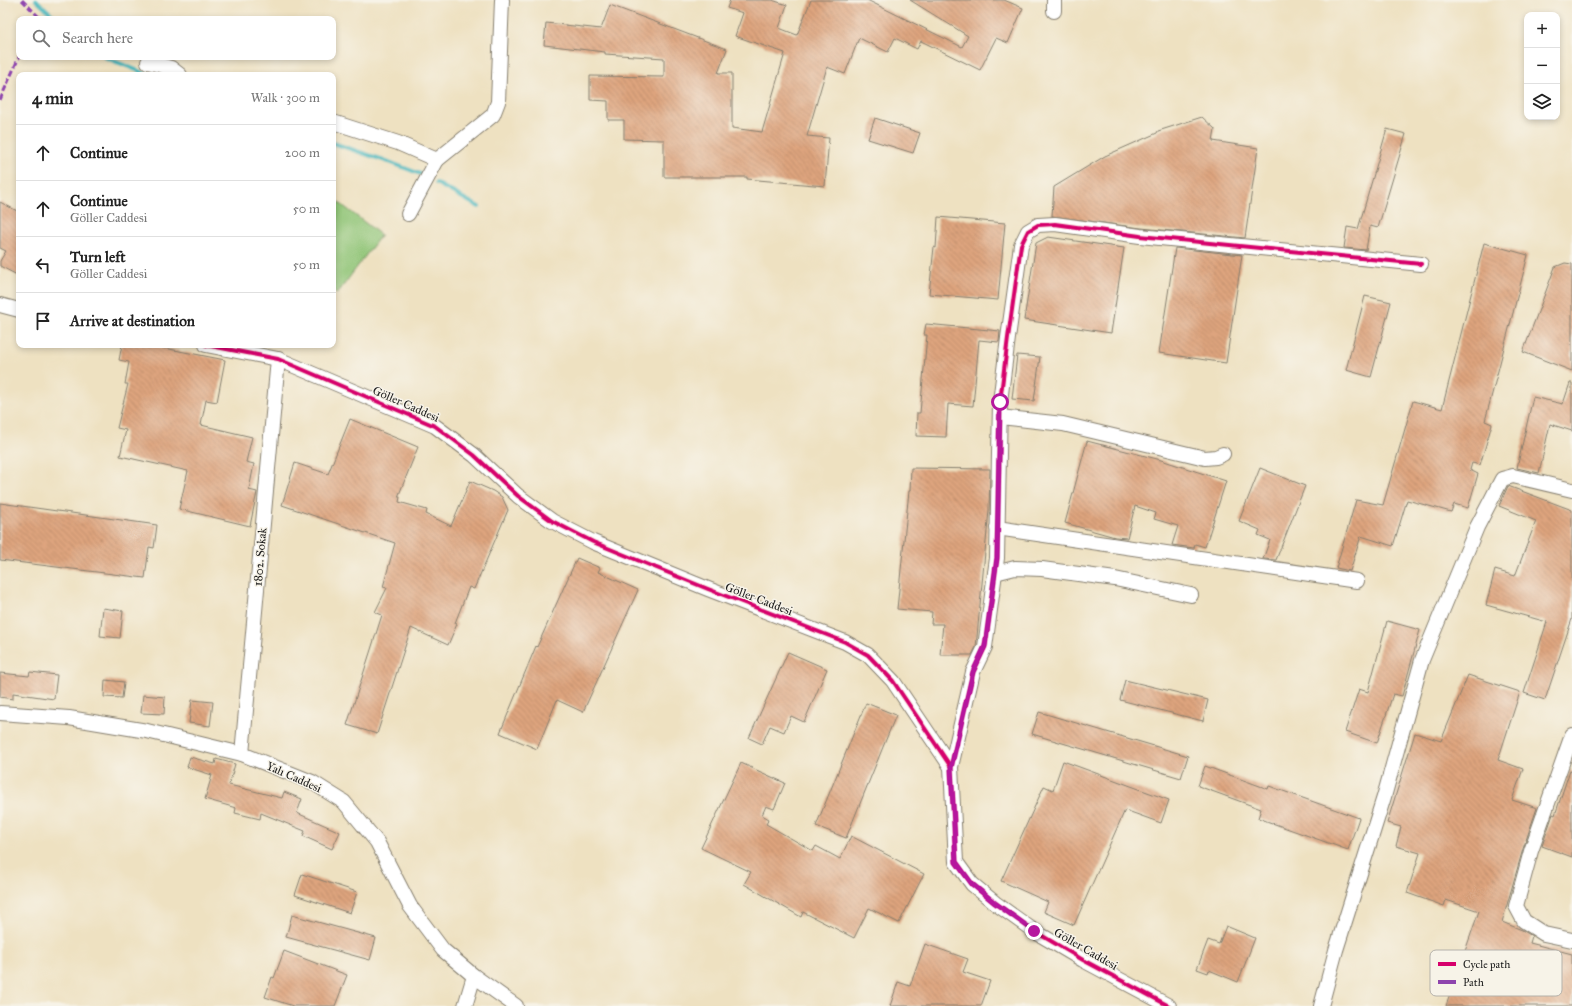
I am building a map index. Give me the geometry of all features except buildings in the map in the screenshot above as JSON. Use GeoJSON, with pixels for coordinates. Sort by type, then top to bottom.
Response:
{"type":"FeatureCollection","features":[{"type":"Feature","properties":{"kind":"street"},"geometry":{"type":"LineString","coordinates":[[408,214],[437,160],[493,115],[498,102],[502,0]]}},
{"type":"Feature","properties":{"kind":"street"},"geometry":{"type":"LineString","coordinates":[[148,62],[171,68],[176,72]]}},
{"type":"Feature","properties":{"kind":"street"},"geometry":{"type":"LineString","coordinates":[[336,123],[398,143],[437,160]]}},
{"type":"Feature","properties":{"kind":"street"},"geometry":{"type":"LineString","coordinates":[[951,768],[973,672],[985,646],[997,558],[1000,417],[1008,338],[1021,245],[1028,231],[1038,225],[1055,224],[1140,236],[1421,264]]}},
{"type":"Feature","properties":{"kind":"street"},"geometry":{"type":"LineString","coordinates":[[0,305],[16,309]]}},
{"type":"Feature","properties":{"kind":"street","name":"Göller Caddesi"},"geometry":{"type":"LineString","coordinates":[[221,348],[278,359],[435,426],[474,455],[518,496],[552,521],[593,542],[708,589],[845,642],[868,655],[893,681],[951,768],[956,862],[972,884],[995,903],[1034,931],[1083,960],[1169,1006]]}},
{"type":"Feature","properties":{"kind":"street","name":"1802. Sokak"},"geometry":{"type":"LineString","coordinates":[[242,754],[278,359]]}},
{"type":"Feature","properties":{"kind":"street"},"geometry":{"type":"LineString","coordinates":[[1000,417],[1063,424],[1205,458],[1216,457],[1223,454]]}},
{"type":"Feature","properties":{"kind":"street"},"geometry":{"type":"LineString","coordinates":[[1321,1006],[1336,950],[1384,797],[1422,660],[1477,527],[1502,479],[1513,476],[1572,490]]}},
{"type":"Feature","properties":{"kind":"street"},"geometry":{"type":"LineString","coordinates":[[997,528],[1357,581]]}},
{"type":"Feature","properties":{"kind":"street"},"geometry":{"type":"LineString","coordinates":[[995,573],[1015,568],[1042,569],[1115,579],[1190,595]]}},
{"type":"Feature","properties":{"kind":"street","name":"Yalı Caddesi"},"geometry":{"type":"LineString","coordinates":[[0,712],[69,718],[147,731],[242,754],[312,782],[344,802],[377,842],[410,906],[443,950],[474,976],[516,1006]]}},
{"type":"Feature","properties":{"kind":"street"},"geometry":{"type":"LineString","coordinates":[[1572,735],[1531,851],[1516,906],[1524,921],[1544,934],[1572,940]]}},
{"type":"Feature","properties":{"kind":"street"},"geometry":{"type":"LineString","coordinates":[[464,1006],[474,976]]}},
{"type":"Feature","properties":{"kind":"green space"},"geometry":{"type":"Polygon","coordinates":[[[336,200],[381,235],[337,294],[336,293],[336,200]]]}},
{"type":"Feature","properties":{"kind":"waterway"},"geometry":{"type":"LineString","coordinates":[[36,0],[54,16]]}},
{"type":"Feature","properties":{"kind":"waterway"},"geometry":{"type":"LineString","coordinates":[[112,60],[142,72]]}},
{"type":"Feature","properties":{"kind":"waterway"},"geometry":{"type":"LineString","coordinates":[[336,144],[423,175]]}},
{"type":"Feature","properties":{"kind":"waterway"},"geometry":{"type":"LineString","coordinates":[[436,183],[479,207]]}},
{"type":"Feature","properties":{"kind":"marked path"},"geometry":{"type":"LineString","coordinates":[[22,0],[38,16]]}},
{"type":"Feature","properties":{"kind":"marked path"},"geometry":{"type":"LineString","coordinates":[[0,100],[18,60]]}},
{"type":"Feature","properties":{"kind":"cycle path"},"geometry":{"type":"LineString","coordinates":[[951,767],[973,672],[985,647],[997,558],[1000,402],[1021,245],[1028,231],[1038,225],[1055,224],[1140,236],[1421,264]]}},
{"type":"Feature","properties":{"kind":"cycle path"},"geometry":{"type":"LineString","coordinates":[[221,348],[278,359],[435,426],[474,455],[518,496],[552,521],[593,542],[708,589],[845,642],[868,655],[893,681],[951,767],[956,862],[972,884],[995,903],[1034,931],[1083,960],[1169,1006]]}},
{"type":"Feature","properties":{"kind":"route"},"geometry":{"type":"LineString","coordinates":[[1000,402],[997,558],[985,646],[973,672],[951,768],[956,862],[972,884],[995,903],[1034,931]]}}]}
